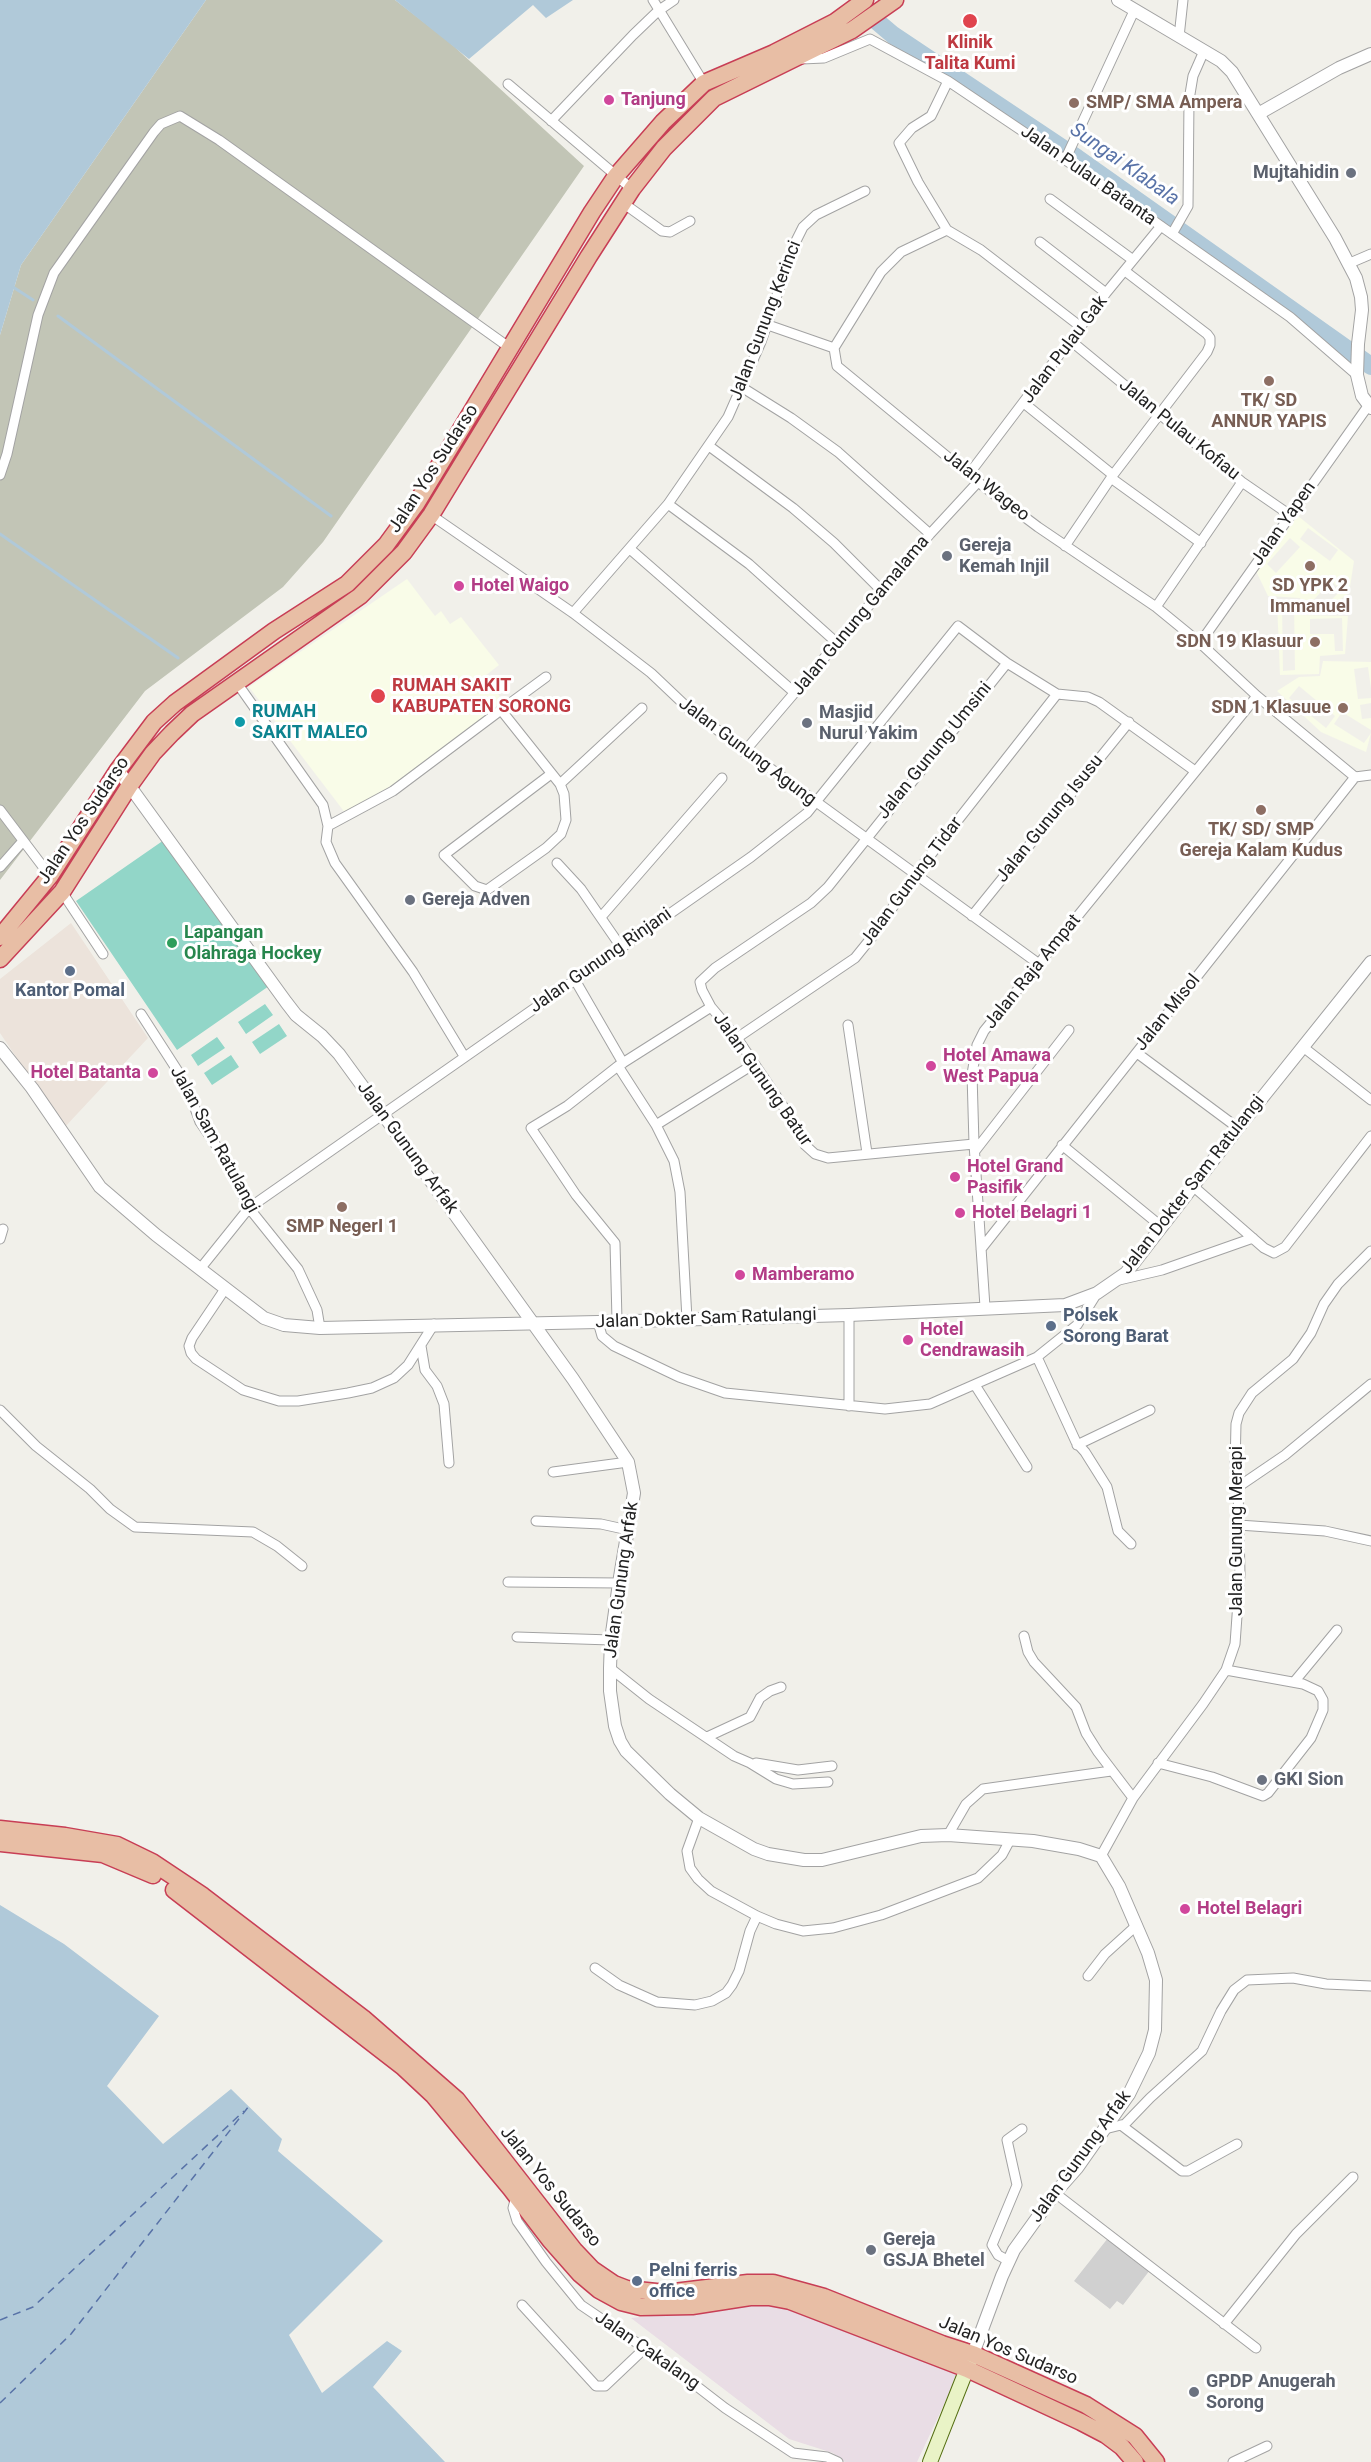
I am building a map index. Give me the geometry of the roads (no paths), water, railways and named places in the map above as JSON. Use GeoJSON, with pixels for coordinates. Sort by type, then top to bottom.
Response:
{"type":"FeatureCollection","features":[{"type":"Feature","properties":{"kind":"highway","name":"Jalan Yos Sudarso"},"geometry":{"type":"LineString","coordinates":[[0,937],[50,876],[118,770],[154,722],[175,703],[274,631],[347,584],[386,545],[416,504],[616,176],[663,123],[704,83],[774,53],[860,11],[893,2]]}},
{"type":"Feature","properties":{"kind":"highway","name":"Jalan Yos Sudarso"},"geometry":{"type":"LineString","coordinates":[[0,959],[62,892],[130,784],[153,753],[172,733],[192,714],[360,596],[404,552],[431,515],[628,196],[664,148],[714,98],[796,59],[860,11]]}},
{"type":"Feature","properties":{"kind":"highway"},"geometry":{"type":"LineString","coordinates":[[347,584],[360,596]]}},
{"type":"Feature","properties":{"kind":"highway","name":"Jalan Yos Sudarso"},"geometry":{"type":"LineString","coordinates":[[0,1829],[107,1843],[123,1854]]}},
{"type":"Feature","properties":{"kind":"highway","name":"Jalan Yos Sudarso"},"geometry":{"type":"LineString","coordinates":[[0,1842],[103,1854],[123,1854],[152,1862],[203,1896],[363,2018],[457,2100],[520,2192],[592,2269],[614,2284],[647,2293],[674,2293],[747,2283],[773,2283],[824,2297],[942,2344],[970,2362],[1086,2405],[1115,2421],[1135,2436],[1156,2462]]}},
{"type":"Feature","properties":{"kind":"highway"},"geometry":{"type":"LineString","coordinates":[[970,2362],[1106,2435],[1122,2447],[1135,2462]]}},
{"type":"Feature","properties":{"kind":"main road"},"geometry":{"type":"LineString","coordinates":[[930,2462],[970,2362]]}},
{"type":"Feature","properties":{"kind":"street"},"geometry":{"type":"LineString","coordinates":[[653,0],[714,98]]}},
{"type":"Feature","properties":{"kind":"street"},"geometry":{"type":"LineString","coordinates":[[551,121],[658,10],[674,0]]}},
{"type":"Feature","properties":{"kind":"street"},"geometry":{"type":"LineString","coordinates":[[1118,0],[1221,61],[1232,72],[1350,263],[1356,278],[1362,310],[1357,375],[1359,387],[1369,407]]}},
{"type":"Feature","properties":{"kind":"street"},"geometry":{"type":"LineString","coordinates":[[1179,37],[1183,0]]}},
{"type":"Feature","properties":{"kind":"street"},"geometry":{"type":"LineString","coordinates":[[1068,155],[1134,11]]}},
{"type":"Feature","properties":{"kind":"street","name":"Jalan Pulau Batanta"},"geometry":{"type":"LineString","coordinates":[[796,59],[824,58],[870,39],[948,81],[1068,155],[1161,226],[1174,230],[1290,317],[1357,375]]}},
{"type":"Feature","properties":{"kind":"street"},"geometry":{"type":"LineString","coordinates":[[1174,230],[1188,206],[1189,100],[1192,76],[1204,51]]}},
{"type":"Feature","properties":{"kind":"street"},"geometry":{"type":"LineString","coordinates":[[1258,114],[1339,68],[1371,54]]}},
{"type":"Feature","properties":{"kind":"street"},"geometry":{"type":"LineString","coordinates":[[948,81],[931,116],[912,128],[899,143],[933,210],[946,230],[981,250],[1081,327]]}},
{"type":"Feature","properties":{"kind":"street"},"geometry":{"type":"LineString","coordinates":[[508,84],[616,176],[628,196],[662,231],[670,232],[690,221]]}},
{"type":"Feature","properties":{"kind":"street"},"geometry":{"type":"LineString","coordinates":[[0,475],[46,288],[54,273],[154,132],[161,124],[180,116],[219,140],[510,348]]}},
{"type":"Feature","properties":{"kind":"street","name":"Jalan Gunung Kerinci"},"geometry":{"type":"LineString","coordinates":[[573,613],[668,504],[709,446],[742,388],[768,325],[794,245],[803,227],[816,215],[865,191]]}},
{"type":"Feature","properties":{"kind":"street"},"geometry":{"type":"LineString","coordinates":[[1050,199],[1133,260]]}},
{"type":"Feature","properties":{"kind":"street","name":"Jalan Pulau Gak"},"geometry":{"type":"LineString","coordinates":[[969,474],[1025,404],[1106,293],[1161,226]]}},
{"type":"Feature","properties":{"kind":"street"},"geometry":{"type":"LineString","coordinates":[[768,325],[834,348],[858,307],[890,261],[901,252],[946,230]]}},
{"type":"Feature","properties":{"kind":"street"},"geometry":{"type":"LineString","coordinates":[[1040,242],[1106,293]]}},
{"type":"Feature","properties":{"kind":"street"},"geometry":{"type":"LineString","coordinates":[[1350,263],[1371,254]]}},
{"type":"Feature","properties":{"kind":"street"},"geometry":{"type":"LineString","coordinates":[[1065,546],[1158,414],[1207,352],[1211,341],[1207,334],[1125,271]]}},
{"type":"Feature","properties":{"kind":"street","name":"Jalan Pulau Kofiau"},"geometry":{"type":"LineString","coordinates":[[1071,341],[1242,482],[1290,515]]}},
{"type":"Feature","properties":{"kind":"street","name":"Jalan Wageo"},"geometry":{"type":"LineString","coordinates":[[834,348],[835,362],[840,369],[978,482],[1065,546],[1156,607],[1200,643],[1257,696],[1355,777]]}},
{"type":"Feature","properties":{"kind":"street"},"geometry":{"type":"LineString","coordinates":[[742,388],[838,452],[930,534]]}},
{"type":"Feature","properties":{"kind":"street"},"geometry":{"type":"LineString","coordinates":[[1025,404],[1112,477],[1201,543]]}},
{"type":"Feature","properties":{"kind":"street","name":"Jalan Yapen"},"geometry":{"type":"LineString","coordinates":[[1200,643],[1369,407]]}},
{"type":"Feature","properties":{"kind":"street"},"geometry":{"type":"LineString","coordinates":[[709,446],[793,508],[826,536],[882,591]]}},
{"type":"Feature","properties":{"kind":"street","name":"Jalan Gunung Gamalama"},"geometry":{"type":"LineString","coordinates":[[744,752],[930,534],[978,482]]}},
{"type":"Feature","properties":{"kind":"street"},"geometry":{"type":"LineString","coordinates":[[1156,607],[1242,482]]}},
{"type":"Feature","properties":{"kind":"street"},"geometry":{"type":"LineString","coordinates":[[668,504],[749,564],[837,643]]}},
{"type":"Feature","properties":{"kind":"street","name":"Jalan Gunung Agung"},"geometry":{"type":"LineString","coordinates":[[431,515],[573,613],[651,673],[690,710],[744,752],[1039,964]]}},
{"type":"Feature","properties":{"kind":"street"},"geometry":{"type":"LineString","coordinates":[[630,549],[795,693]]}},
{"type":"Feature","properties":{"kind":"street","name":"Jalan Gunung Rinjani"},"geometry":{"type":"LineString","coordinates":[[200,1269],[249,1208],[751,857],[815,804],[958,626],[1007,663]]}},
{"type":"Feature","properties":{"kind":"street"},"geometry":{"type":"LineString","coordinates":[[1007,663],[1057,694],[1088,697],[1129,722],[1195,771]]}},
{"type":"Feature","properties":{"kind":"street","name":"Jalan Gunung Umsini"},"geometry":{"type":"LineString","coordinates":[[702,990],[700,982],[706,976],[811,903],[828,887],[864,839],[1007,663]]}},
{"type":"Feature","properties":{"kind":"street"},"geometry":{"type":"LineString","coordinates":[[328,826],[393,791],[546,677]]}},
{"type":"Feature","properties":{"kind":"street"},"geometry":{"type":"LineString","coordinates":[[237,682],[323,805],[328,826],[326,842],[335,863],[413,972],[464,1056]]}},
{"type":"Feature","properties":{"kind":"street","name":"Jalan Gunung Tidar"},"geometry":{"type":"LineString","coordinates":[[737,1038],[855,958],[876,932],[914,876],[1057,694]]}},
{"type":"Feature","properties":{"kind":"street","name":"Jalan Raja Ampat"},"geometry":{"type":"LineString","coordinates":[[985,1307],[974,1147],[972,1074],[977,1045],[984,1032],[1257,696]]}},
{"type":"Feature","properties":{"kind":"street"},"geometry":{"type":"LineString","coordinates":[[560,784],[642,708]]}},
{"type":"Feature","properties":{"kind":"street"},"geometry":{"type":"LineString","coordinates":[[499,713],[560,784],[566,811],[561,834],[546,849],[491,888],[482,890],[475,886],[444,855],[551,774]]}},
{"type":"Feature","properties":{"kind":"street","name":"Jalan Gunung Isusu"},"geometry":{"type":"LineString","coordinates":[[972,916],[1129,722]]}},
{"type":"Feature","properties":{"kind":"street","name":"Jalan Gunung Arfak"},"geometry":{"type":"LineString","coordinates":[[118,770],[296,1016],[322,1036],[339,1054],[573,1379],[628,1462],[634,1493],[611,1640],[610,1668],[610,1691],[615,1726],[626,1751],[670,1794],[699,1818],[754,1850],[776,1856],[822,1860],[921,1836],[948,1835],[1010,1840],[1058,1845],[1101,1856],[1119,1886],[1137,1924],[1156,1980],[1155,2030],[1149,2053],[1129,2094],[1077,2168],[1055,2193],[1014,2250],[970,2362]]}},
{"type":"Feature","properties":{"kind":"street"},"geometry":{"type":"LineString","coordinates":[[1355,777],[1371,775]]}},
{"type":"Feature","properties":{"kind":"street","name":"Jalan Misol"},"geometry":{"type":"LineString","coordinates":[[981,1249],[1355,777]]}},
{"type":"Feature","properties":{"kind":"street"},"geometry":{"type":"LineString","coordinates":[[601,917],[722,778]]}},
{"type":"Feature","properties":{"kind":"street"},"geometry":{"type":"LineString","coordinates":[[0,810],[50,876]]}},
{"type":"Feature","properties":{"kind":"street"},"geometry":{"type":"LineString","coordinates":[[0,867],[23,841]]}},
{"type":"Feature","properties":{"kind":"street"},"geometry":{"type":"LineString","coordinates":[[557,863],[601,917],[621,947]]}},
{"type":"Feature","properties":{"kind":"street"},"geometry":{"type":"LineString","coordinates":[[62,892],[103,954]]}},
{"type":"Feature","properties":{"kind":"street","name":"Jalan Dokter Sam Ratulangi"},"geometry":{"type":"LineString","coordinates":[[0,1048],[38,1097],[100,1187],[225,1289],[264,1318],[284,1325],[320,1328],[598,1322],[849,1315],[1065,1305],[1097,1293],[1116,1281],[1139,1258],[1238,1128],[1371,962]]}},
{"type":"Feature","properties":{"kind":"street"},"geometry":{"type":"LineString","coordinates":[[575,980],[674,1161],[678,1178],[684,1241],[687,1319]]}},
{"type":"Feature","properties":{"kind":"street","name":"Jalan Gunung Batur"},"geometry":{"type":"LineString","coordinates":[[702,990],[783,1106],[805,1145],[814,1154],[828,1158],[974,1147]]}},
{"type":"Feature","properties":{"kind":"street"},"geometry":{"type":"LineString","coordinates":[[617,1320],[615,1243],[576,1195],[531,1128],[567,1106],[621,1065],[711,1006]]}},
{"type":"Feature","properties":{"kind":"street","name":"Jalan Sam Ratulangi"},"geometry":{"type":"LineString","coordinates":[[141,1014],[188,1089],[200,1122],[224,1157],[249,1208],[298,1269],[317,1310],[320,1328]]}},
{"type":"Feature","properties":{"kind":"street"},"geometry":{"type":"LineString","coordinates":[[848,1024],[867,1154]]}},
{"type":"Feature","properties":{"kind":"street"},"geometry":{"type":"LineString","coordinates":[[974,1147],[1069,1030]]}},
{"type":"Feature","properties":{"kind":"street"},"geometry":{"type":"LineString","coordinates":[[1303,1047],[1371,1101]]}},
{"type":"Feature","properties":{"kind":"street"},"geometry":{"type":"LineString","coordinates":[[1137,1053],[1238,1128]]}},
{"type":"Feature","properties":{"kind":"street"},"geometry":{"type":"LineString","coordinates":[[656,1125],[754,1064]]}},
{"type":"Feature","properties":{"kind":"street"},"geometry":{"type":"LineString","coordinates":[[1194,1186],[1264,1248],[1274,1253],[1285,1247],[1371,1136]]}},
{"type":"Feature","properties":{"kind":"street"},"geometry":{"type":"LineString","coordinates":[[1062,1145],[1162,1227]]}},
{"type":"Feature","properties":{"kind":"street"},"geometry":{"type":"LineString","coordinates":[[0,1239],[3,1229]]}},
{"type":"Feature","properties":{"kind":"street"},"geometry":{"type":"LineString","coordinates":[[1116,1281],[1162,1270],[1253,1238]]}},
{"type":"Feature","properties":{"kind":"street","name":"Jalan Gunung Merapi"},"geometry":{"type":"LineString","coordinates":[[1101,1856],[1133,1798],[1226,1670],[1235,1644],[1238,1623],[1239,1525],[1235,1466],[1236,1424],[1244,1403],[1268,1378],[1293,1359],[1311,1333],[1324,1304],[1338,1284],[1371,1251]]}},
{"type":"Feature","properties":{"kind":"street"},"geometry":{"type":"LineString","coordinates":[[225,1289],[192,1338],[189,1346],[191,1353],[196,1359],[243,1390],[279,1401],[298,1401],[372,1388],[394,1378],[408,1365],[434,1324]]}},
{"type":"Feature","properties":{"kind":"street"},"geometry":{"type":"LineString","coordinates":[[598,1322],[602,1336],[610,1343],[648,1363],[702,1386],[725,1393],[885,1409],[930,1404],[1037,1356],[1077,1325],[1097,1293]]}},
{"type":"Feature","properties":{"kind":"street"},"geometry":{"type":"LineString","coordinates":[[849,1315],[849,1406]]}},
{"type":"Feature","properties":{"kind":"street"},"geometry":{"type":"LineString","coordinates":[[421,1346],[424,1370],[437,1386],[444,1404],[449,1463]]}},
{"type":"Feature","properties":{"kind":"street"},"geometry":{"type":"LineString","coordinates":[[1037,1356],[1077,1444],[1085,1452],[1107,1487],[1118,1531],[1131,1544]]}},
{"type":"Feature","properties":{"kind":"street"},"geometry":{"type":"LineString","coordinates":[[1238,1487],[1285,1455],[1371,1384]]}},
{"type":"Feature","properties":{"kind":"street"},"geometry":{"type":"LineString","coordinates":[[975,1385],[1027,1467]]}},
{"type":"Feature","properties":{"kind":"street"},"geometry":{"type":"LineString","coordinates":[[0,1410],[36,1446],[90,1489],[110,1509],[135,1527],[253,1532],[302,1566]]}},
{"type":"Feature","properties":{"kind":"street"},"geometry":{"type":"LineString","coordinates":[[1077,1444],[1150,1410]]}},
{"type":"Feature","properties":{"kind":"street"},"geometry":{"type":"LineString","coordinates":[[553,1472],[628,1462]]}},
{"type":"Feature","properties":{"kind":"street"},"geometry":{"type":"LineString","coordinates":[[536,1521],[601,1524],[628,1530]]}},
{"type":"Feature","properties":{"kind":"street"},"geometry":{"type":"LineString","coordinates":[[1239,1525],[1325,1531],[1371,1541]]}},
{"type":"Feature","properties":{"kind":"street"},"geometry":{"type":"LineString","coordinates":[[507,1582],[619,1582]]}},
{"type":"Feature","properties":{"kind":"street"},"geometry":{"type":"LineString","coordinates":[[1294,1682],[1338,1630]]}},
{"type":"Feature","properties":{"kind":"street"},"geometry":{"type":"LineString","coordinates":[[1024,1636],[1028,1653],[1034,1662],[1076,1707],[1086,1733],[1111,1771],[1133,1798]]}},
{"type":"Feature","properties":{"kind":"street"},"geometry":{"type":"LineString","coordinates":[[517,1637],[611,1640]]}},
{"type":"Feature","properties":{"kind":"street"},"geometry":{"type":"LineString","coordinates":[[610,1668],[649,1699],[734,1756],[776,1779],[793,1784],[828,1782]]}},
{"type":"Feature","properties":{"kind":"street"},"geometry":{"type":"LineString","coordinates":[[1158,1763],[1212,1777],[1263,1796],[1268,1793],[1311,1738],[1323,1710],[1323,1700],[1318,1691],[1294,1682],[1226,1670]]}},
{"type":"Feature","properties":{"kind":"street"},"geometry":{"type":"LineString","coordinates":[[707,1737],[750,1717],[760,1698],[781,1687]]}},
{"type":"Feature","properties":{"kind":"street"},"geometry":{"type":"LineString","coordinates":[[750,1763],[798,1770],[832,1766]]}},
{"type":"Feature","properties":{"kind":"street"},"geometry":{"type":"LineString","coordinates":[[948,1835],[966,1804],[983,1789],[1111,1771]]}},
{"type":"Feature","properties":{"kind":"street"},"geometry":{"type":"LineString","coordinates":[[699,1818],[687,1851],[690,1868],[711,1891],[757,1916],[803,1931],[833,1928],[881,1915],[978,1878],[1002,1855],[1010,1840]]}},
{"type":"Feature","properties":{"kind":"street"},"geometry":{"type":"LineString","coordinates":[[595,1968],[619,1985],[657,2002],[695,2005],[711,2001],[726,1993],[732,1984],[739,1971],[750,1931],[757,1916]]}},
{"type":"Feature","properties":{"kind":"street"},"geometry":{"type":"LineString","coordinates":[[1088,1976],[1105,1954],[1137,1924]]}},
{"type":"Feature","properties":{"kind":"street"},"geometry":{"type":"LineString","coordinates":[[1105,2129],[1125,2124],[1149,2098],[1202,2051],[1234,1990],[1247,1980],[1293,1978],[1335,1985],[1371,1986]]}},
{"type":"Feature","properties":{"kind":"street"},"geometry":{"type":"LineString","coordinates":[[1121,2125],[1182,2171],[1237,2144]]}},
{"type":"Feature","properties":{"kind":"street"},"geometry":{"type":"LineString","coordinates":[[1009,2261],[998,2255],[992,2246],[1017,2185],[1007,2140],[1022,2129]]}},
{"type":"Feature","properties":{"kind":"street"},"geometry":{"type":"LineString","coordinates":[[1224,2324],[1296,2234],[1353,2176]]}},
{"type":"Feature","properties":{"kind":"street","name":"Jalan Cakalang"},"geometry":{"type":"LineString","coordinates":[[520,2192],[513,2208],[517,2221],[581,2305],[725,2408],[793,2453],[827,2457],[838,2462]]}},
{"type":"Feature","properties":{"kind":"street"},"geometry":{"type":"LineString","coordinates":[[1055,2193],[1256,2348]]}},
{"type":"Feature","properties":{"kind":"street"},"geometry":{"type":"LineString","coordinates":[[522,2305],[596,2386],[605,2386],[644,2349]]}},
{"type":"Feature","properties":{"kind":"street"},"geometry":{"type":"LineString","coordinates":[[1233,2462],[1266,2446]]}},
{"type":"Feature","properties":{"kind":"waterway","name":"Sungai Klabala"},"geometry":{"type":"LineString","coordinates":[[860,7],[893,35],[1077,158],[1371,366]]}},
{"type":"Feature","properties":{"kind":"waterway"},"geometry":{"type":"LineString","coordinates":[[13,287],[33,300]]}},
{"type":"Feature","properties":{"kind":"waterway"},"geometry":{"type":"LineString","coordinates":[[58,316],[331,516]]}},
{"type":"Feature","properties":{"kind":"waterway"},"geometry":{"type":"LineString","coordinates":[[0,534],[178,658]]}},
{"type":"Feature","properties":{"kind":"place","name":"Klinik Talita Kumi"},"geometry":{"type":"Point","coordinates":[970,21]}},
{"type":"Feature","properties":{"kind":"place","name":"Tanjung"},"geometry":{"type":"Point","coordinates":[609,100]}},
{"type":"Feature","properties":{"kind":"place","name":"SMP/ SMA Ampera"},"geometry":{"type":"Point","coordinates":[1074,103]}},
{"type":"Feature","properties":{"kind":"place","name":"Mujtahidin"},"geometry":{"type":"Point","coordinates":[1351,173]}},
{"type":"Feature","properties":{"kind":"place","name":"TK/ SD ANNUR YAPIS"},"geometry":{"type":"Point","coordinates":[1269,381]}},
{"type":"Feature","properties":{"kind":"place","name":"Gereja Kemah Injil"},"geometry":{"type":"Point","coordinates":[947,556]}},
{"type":"Feature","properties":{"kind":"place","name":"SD YPK 2 Immanuel"},"geometry":{"type":"Point","coordinates":[1310,566]}},
{"type":"Feature","properties":{"kind":"place","name":"Hotel Waigo"},"geometry":{"type":"Point","coordinates":[459,586]}},
{"type":"Feature","properties":{"kind":"place","name":"SDN 19 Klasuur"},"geometry":{"type":"Point","coordinates":[1315,642]}},
{"type":"Feature","properties":{"kind":"place","name":"RUMAH SAKIT KABUPATEN SORONG"},"geometry":{"type":"Point","coordinates":[378,696]}},
{"type":"Feature","properties":{"kind":"place","name":"SDN 1 Klasuue"},"geometry":{"type":"Point","coordinates":[1343,708]}},
{"type":"Feature","properties":{"kind":"place","name":"RUMAH SAKIT MALEO"},"geometry":{"type":"Point","coordinates":[240,722]}},
{"type":"Feature","properties":{"kind":"place","name":"Masjid Nurul Yakim"},"geometry":{"type":"Point","coordinates":[807,723]}},
{"type":"Feature","properties":{"kind":"place","name":"TK/ SD/ SMP Gereja Kalam Kudus"},"geometry":{"type":"Point","coordinates":[1261,810]}},
{"type":"Feature","properties":{"kind":"place","name":"Gereja Adven"},"geometry":{"type":"Point","coordinates":[410,900]}},
{"type":"Feature","properties":{"kind":"place","name":"Lapangan Olahraga Hockey"},"geometry":{"type":"Point","coordinates":[172,943]}},
{"type":"Feature","properties":{"kind":"place","name":"Kantor Pomal"},"geometry":{"type":"Point","coordinates":[70,971]}},
{"type":"Feature","properties":{"kind":"place","name":"Hotel Amawa West Papua"},"geometry":{"type":"Point","coordinates":[931,1066]}},
{"type":"Feature","properties":{"kind":"place","name":"Hotel Batanta"},"geometry":{"type":"Point","coordinates":[153,1073]}},
{"type":"Feature","properties":{"kind":"place","name":"Hotel Grand Pasifik"},"geometry":{"type":"Point","coordinates":[955,1177]}},
{"type":"Feature","properties":{"kind":"place","name":"SMP NegerI 1"},"geometry":{"type":"Point","coordinates":[342,1207]}},
{"type":"Feature","properties":{"kind":"place","name":"Hotel Belagri 1"},"geometry":{"type":"Point","coordinates":[960,1213]}},
{"type":"Feature","properties":{"kind":"place","name":"Mamberamo"},"geometry":{"type":"Point","coordinates":[740,1275]}},
{"type":"Feature","properties":{"kind":"place","name":"Polsek Sorong Barat"},"geometry":{"type":"Point","coordinates":[1051,1326]}},
{"type":"Feature","properties":{"kind":"place","name":"Hotel Cendrawasih"},"geometry":{"type":"Point","coordinates":[908,1340]}},
{"type":"Feature","properties":{"kind":"place","name":"GKI Sion"},"geometry":{"type":"Point","coordinates":[1262,1780]}},
{"type":"Feature","properties":{"kind":"place","name":"Hotel Belagri"},"geometry":{"type":"Point","coordinates":[1185,1909]}},
{"type":"Feature","properties":{"kind":"place","name":"Gereja GSJA Bhetel"},"geometry":{"type":"Point","coordinates":[871,2250]}},
{"type":"Feature","properties":{"kind":"place","name":"Pelni ferris office"},"geometry":{"type":"Point","coordinates":[637,2281]}},
{"type":"Feature","properties":{"kind":"place","name":"GPDP Anugerah Sorong"},"geometry":{"type":"Point","coordinates":[1194,2392]}}]}
